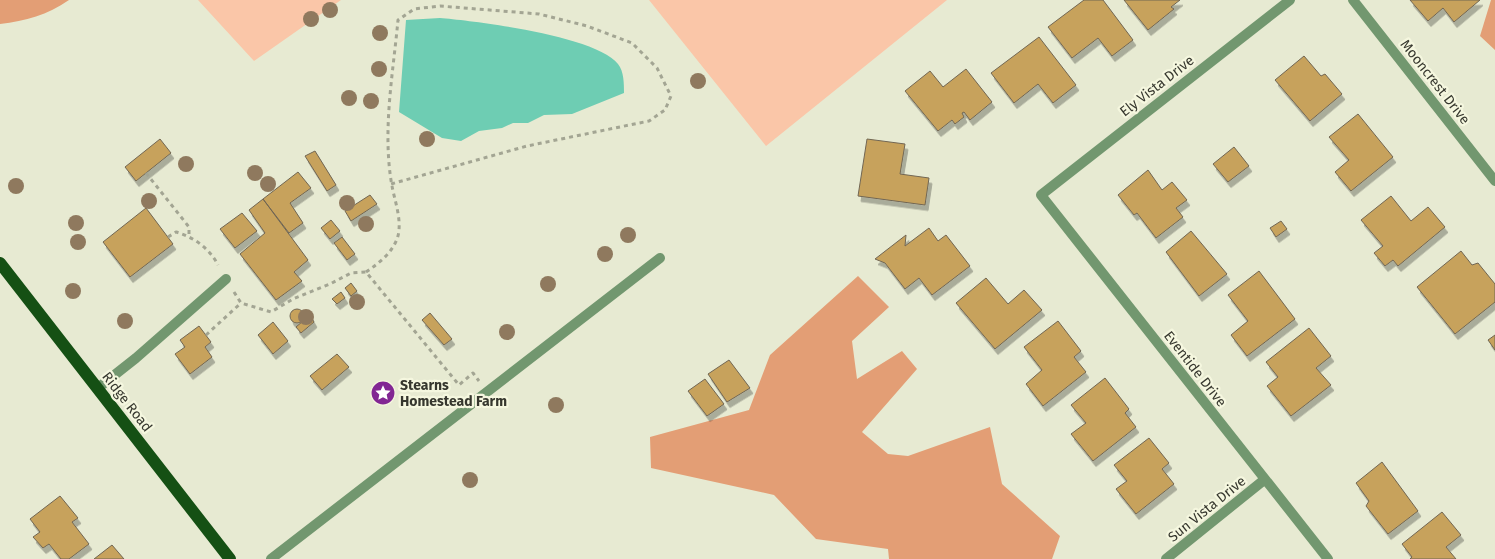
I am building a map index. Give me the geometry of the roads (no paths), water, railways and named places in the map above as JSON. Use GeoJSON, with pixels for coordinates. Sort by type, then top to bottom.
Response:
{"type":"FeatureCollection","features":[{"type":"Feature","properties":{"kind":"main road","name":"Ridge Road"},"geometry":{"type":"LineString","coordinates":[[0,263],[230,559]]}},
{"type":"Feature","properties":{"kind":"street","name":"Ely Vista Drive"},"geometry":{"type":"LineString","coordinates":[[1041,194],[1290,0]]}},
{"type":"Feature","properties":{"kind":"street","name":"Mooncrest Drive"},"geometry":{"type":"LineString","coordinates":[[1353,0],[1495,181]]}},
{"type":"Feature","properties":{"kind":"street","name":"Eventide Drive"},"geometry":{"type":"LineString","coordinates":[[1041,194],[1328,559]]}},
{"type":"Feature","properties":{"kind":"street"},"geometry":{"type":"LineString","coordinates":[[271,559],[660,258]]}},
{"type":"Feature","properties":{"kind":"street"},"geometry":{"type":"LineString","coordinates":[[98,388],[136,358],[226,279]]}},
{"type":"Feature","properties":{"kind":"street","name":"Sun Vista Drive"},"geometry":{"type":"LineString","coordinates":[[1166,559],[1264,480]]}},
{"type":"Feature","properties":{"kind":"water"},"geometry":{"type":"Polygon","coordinates":[[[440,18],[506,26],[586,45],[606,54],[618,64],[623,74],[624,93],[572,114],[544,115],[528,123],[513,123],[502,128],[479,131],[461,141],[442,138],[399,112],[406,20],[440,18]]]}},
{"type":"Feature","properties":{"kind":"place","name":"Stearns Homestead Farm"},"geometry":{"type":"Point","coordinates":[383,393]}}]}
